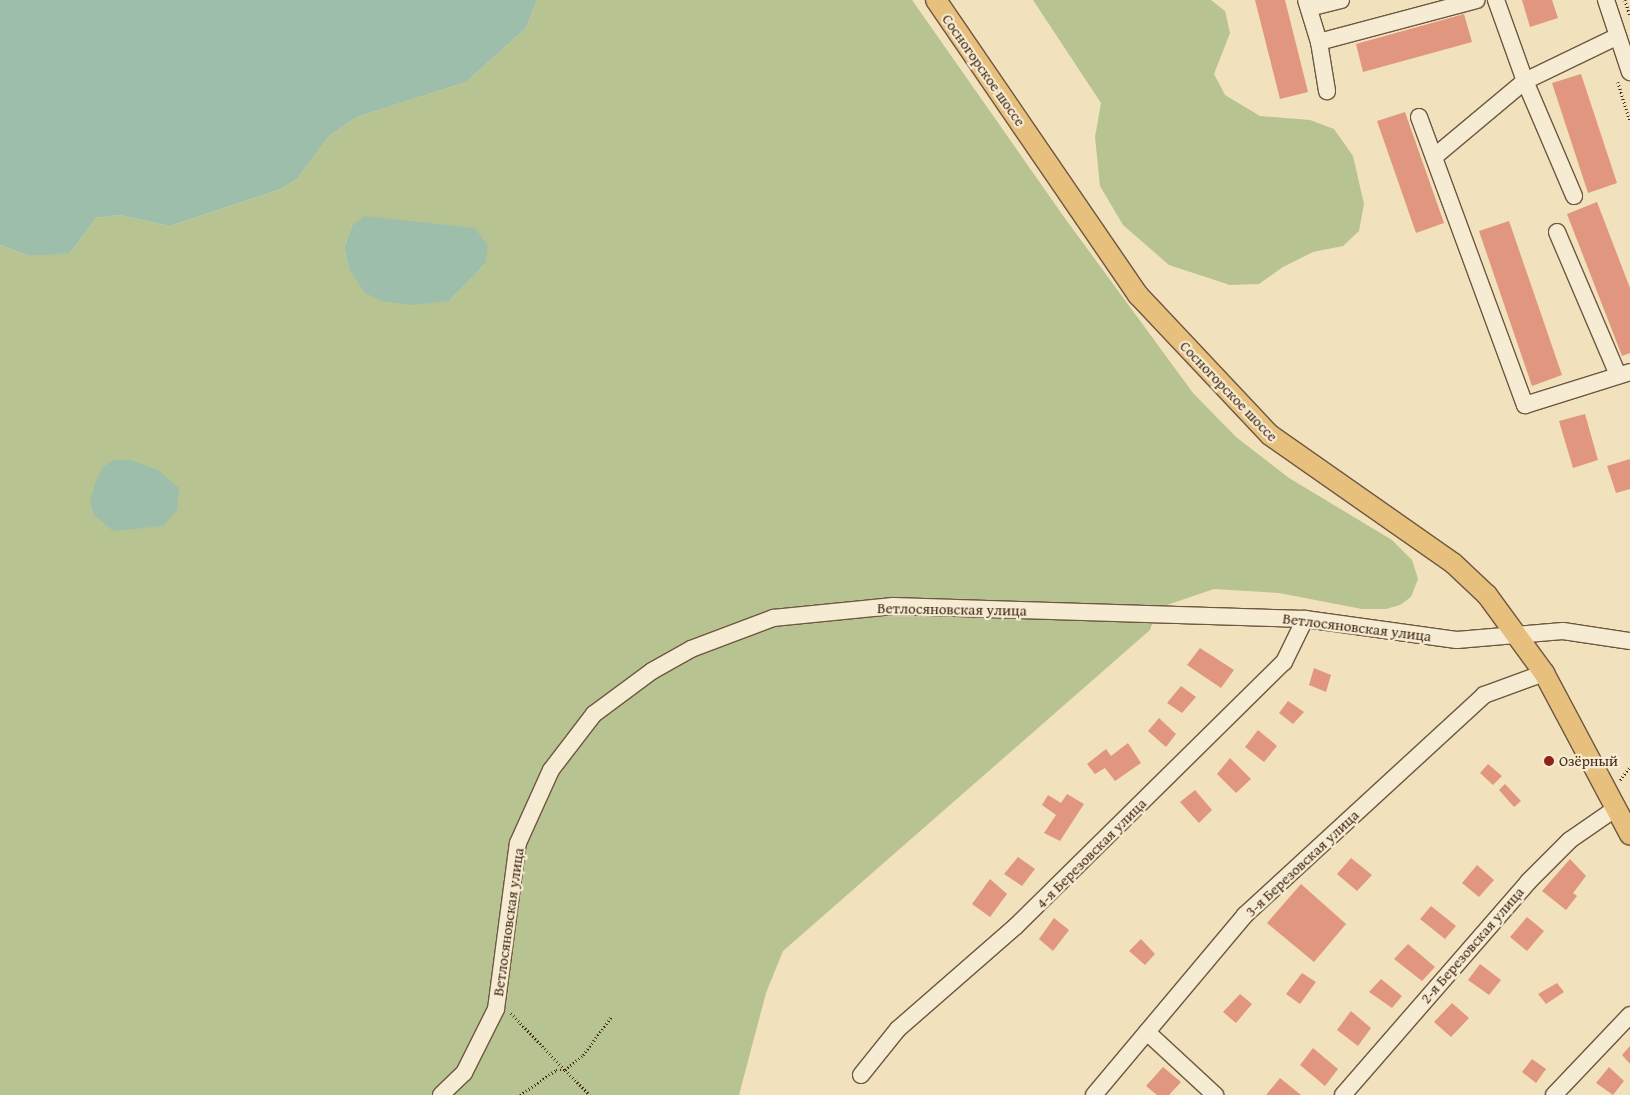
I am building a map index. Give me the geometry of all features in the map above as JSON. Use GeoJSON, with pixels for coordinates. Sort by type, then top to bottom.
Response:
{"type":"FeatureCollection","features":[{"type":"Feature","properties":{"kind":"main road","name":"Сосногорское шоссе"},"geometry":{"type":"LineString","coordinates":[[936,0],[1138,295],[1270,436],[1319,473],[1453,563],[1487,595],[1544,673],[1614,809],[1630,835]]}},
{"type":"Feature","properties":{"kind":"street"},"geometry":{"type":"LineString","coordinates":[[1327,91],[1319,42],[1307,4],[1340,0]]}},
{"type":"Feature","properties":{"kind":"street"},"geometry":{"type":"LineString","coordinates":[[1319,42],[1477,0]]}},
{"type":"Feature","properties":{"kind":"street"},"geometry":{"type":"LineString","coordinates":[[1496,0],[1524,81],[1574,196]]}},
{"type":"Feature","properties":{"kind":"street"},"geometry":{"type":"LineString","coordinates":[[1606,0],[1630,72]]}},
{"type":"Feature","properties":{"kind":"street"},"geometry":{"type":"LineString","coordinates":[[1434,157],[1524,81],[1618,36]]}},
{"type":"Feature","properties":{"kind":"street"},"geometry":{"type":"LineString","coordinates":[[1419,117],[1526,405],[1624,374],[1557,232]]}},
{"type":"Feature","properties":{"kind":"street","name":"Ветлосяновская улица"},"geometry":{"type":"LineString","coordinates":[[441,1095],[464,1073],[497,1002],[518,843],[551,770],[594,714],[652,671],[691,649],[773,618],[894,606],[1305,619],[1457,640],[1563,631],[1630,641]]}},
{"type":"Feature","properties":{"kind":"street","name":"4-я Березовская улица"},"geometry":{"type":"LineString","coordinates":[[861,1075],[898,1029],[1016,926],[1284,662],[1305,619]]}},
{"type":"Feature","properties":{"kind":"street","name":"3-я Березовская улица"},"geometry":{"type":"LineString","coordinates":[[1094,1095],[1245,915],[1484,695],[1544,673]]}},
{"type":"Feature","properties":{"kind":"street","name":"2-я Березовская улица"},"geometry":{"type":"LineString","coordinates":[[1343,1095],[1528,882],[1570,840],[1614,809]]}},
{"type":"Feature","properties":{"kind":"street"},"geometry":{"type":"LineString","coordinates":[[1554,1095],[1630,1015]]}},
{"type":"Feature","properties":{"kind":"street"},"geometry":{"type":"LineString","coordinates":[[1147,1032],[1215,1095]]}},
{"type":"Feature","properties":{"kind":"path"},"geometry":{"type":"LineString","coordinates":[[1625,0],[1630,15]]}},
{"type":"Feature","properties":{"kind":"path"},"geometry":{"type":"LineString","coordinates":[[497,1002],[531,1032],[590,1095]]}},
{"type":"Feature","properties":{"kind":"path"},"geometry":{"type":"LineString","coordinates":[[520,1095],[556,1070],[566,1070],[582,1055],[611,1017]]}},
{"type":"Feature","properties":{"kind":"shaded area"},"geometry":{"type":"Polygon","coordinates":[[[0,0],[537,0],[526,28],[466,82],[357,117],[329,136],[297,179],[281,189],[170,226],[119,215],[96,218],[70,253],[27,255],[0,245],[0,0]]]}},
{"type":"Feature","properties":{"kind":"shaded area"},"geometry":{"type":"Polygon","coordinates":[[[537,0],[912,0],[1064,217],[1193,393],[1236,437],[1289,478],[1392,540],[1412,560],[1418,579],[1411,597],[1400,605],[1386,609],[1362,609],[1279,593],[1214,589],[1158,608],[1150,630],[783,951],[766,993],[739,1095],[0,1095],[0,245],[27,255],[70,253],[96,218],[119,215],[170,226],[281,189],[297,179],[329,136],[357,117],[466,82],[526,28],[537,0]],[[352,226],[344,248],[349,269],[449,301],[485,264],[352,226]]]}},
{"type":"Feature","properties":{"kind":"shaded area"},"geometry":{"type":"Polygon","coordinates":[[[1033,0],[1211,0],[1225,11],[1230,33],[1214,74],[1225,95],[1260,116],[1310,120],[1334,129],[1353,156],[1364,204],[1359,231],[1343,246],[1313,252],[1283,267],[1259,284],[1230,285],[1169,265],[1123,225],[1100,186],[1095,137],[1101,103],[1033,0]]]}},
{"type":"Feature","properties":{"kind":"shaded area"},"geometry":{"type":"Polygon","coordinates":[[[365,216],[475,228],[488,246],[485,264],[449,301],[412,305],[382,301],[365,293],[349,269],[344,248],[352,226],[365,216]]]}},
{"type":"Feature","properties":{"kind":"shaded area"},"geometry":{"type":"Polygon","coordinates":[[[113,460],[131,460],[158,470],[179,488],[177,510],[163,526],[113,531],[94,515],[90,502],[95,483],[102,468],[113,460]]]}},
{"type":"Feature","properties":{"kind":"building"},"geometry":{"type":"Polygon","coordinates":[[[1255,0],[1285,0],[1308,92],[1280,99],[1255,0]]]}},
{"type":"Feature","properties":{"kind":"building"},"geometry":{"type":"Polygon","coordinates":[[[1522,0],[1552,0],[1558,18],[1530,27],[1522,0]]]}},
{"type":"Feature","properties":{"kind":"building"},"geometry":{"type":"Polygon","coordinates":[[[1464,14],[1472,42],[1363,72],[1356,44],[1464,14]]]}},
{"type":"Feature","properties":{"kind":"building"},"geometry":{"type":"Polygon","coordinates":[[[1581,74],[1617,183],[1588,193],[1552,83],[1581,74]]]}},
{"type":"Feature","properties":{"kind":"building"},"geometry":{"type":"Polygon","coordinates":[[[1405,112],[1444,223],[1416,233],[1377,121],[1405,112]]]}},
{"type":"Feature","properties":{"kind":"building"},"geometry":{"type":"Polygon","coordinates":[[[1597,202],[1630,288],[1630,353],[1622,356],[1567,214],[1597,202]]]}},
{"type":"Feature","properties":{"kind":"building"},"geometry":{"type":"Polygon","coordinates":[[[1509,221],[1562,375],[1532,386],[1479,231],[1509,221]]]}},
{"type":"Feature","properties":{"kind":"building"},"geometry":{"type":"Polygon","coordinates":[[[1585,414],[1598,460],[1573,468],[1559,421],[1585,414]]]}},
{"type":"Feature","properties":{"kind":"building"},"geometry":{"type":"Polygon","coordinates":[[[1630,459],[1630,489],[1616,493],[1607,466],[1630,459]]]}},
{"type":"Feature","properties":{"kind":"building"},"geometry":{"type":"Polygon","coordinates":[[[1200,648],[1234,670],[1221,688],[1187,665],[1200,648]]]}},
{"type":"Feature","properties":{"kind":"building"},"geometry":{"type":"Polygon","coordinates":[[[1314,668],[1331,675],[1326,692],[1309,685],[1314,668]]]}},
{"type":"Feature","properties":{"kind":"building"},"geometry":{"type":"Polygon","coordinates":[[[1181,686],[1196,697],[1182,713],[1167,703],[1181,686]]]}},
{"type":"Feature","properties":{"kind":"building"},"geometry":{"type":"Polygon","coordinates":[[[1288,701],[1304,712],[1293,724],[1279,713],[1288,701]]]}},
{"type":"Feature","properties":{"kind":"building"},"geometry":{"type":"Polygon","coordinates":[[[1159,718],[1176,734],[1166,747],[1148,731],[1159,718]]]}},
{"type":"Feature","properties":{"kind":"building"},"geometry":{"type":"Polygon","coordinates":[[[1258,730],[1277,746],[1264,762],[1245,747],[1258,730]]]}},
{"type":"Feature","properties":{"kind":"building"},"geometry":{"type":"Polygon","coordinates":[[[1128,743],[1141,763],[1115,781],[1105,768],[1095,774],[1087,764],[1106,749],[1111,756],[1128,743]]]}},
{"type":"Feature","properties":{"kind":"building"},"geometry":{"type":"Polygon","coordinates":[[[1230,758],[1251,779],[1236,793],[1217,774],[1230,758]]]}},
{"type":"Feature","properties":{"kind":"building"},"geometry":{"type":"Polygon","coordinates":[[[1488,764],[1502,776],[1493,785],[1480,773],[1488,764]]]}},
{"type":"Feature","properties":{"kind":"building"},"geometry":{"type":"Polygon","coordinates":[[[1505,784],[1521,801],[1514,807],[1499,790],[1505,784]]]}},
{"type":"Feature","properties":{"kind":"building"},"geometry":{"type":"Polygon","coordinates":[[[1195,790],[1212,810],[1199,823],[1180,802],[1195,790]]]}},
{"type":"Feature","properties":{"kind":"building"},"geometry":{"type":"Polygon","coordinates":[[[1067,794],[1084,804],[1060,841],[1044,833],[1056,815],[1042,805],[1048,795],[1061,803],[1067,794]]]}},
{"type":"Feature","properties":{"kind":"building"},"geometry":{"type":"Polygon","coordinates":[[[1018,857],[1035,869],[1022,886],[1004,874],[1018,857]]]}},
{"type":"Feature","properties":{"kind":"building"},"geometry":{"type":"Polygon","coordinates":[[[1351,858],[1372,875],[1357,891],[1337,874],[1351,858]]]}},
{"type":"Feature","properties":{"kind":"building"},"geometry":{"type":"Polygon","coordinates":[[[1570,859],[1586,876],[1573,893],[1577,896],[1566,910],[1542,891],[1570,859]]]}},
{"type":"Feature","properties":{"kind":"building"},"geometry":{"type":"Polygon","coordinates":[[[1477,865],[1494,880],[1479,897],[1462,883],[1477,865]]]}},
{"type":"Feature","properties":{"kind":"building"},"geometry":{"type":"Polygon","coordinates":[[[990,879],[1007,894],[990,917],[972,904],[990,879]]]}},
{"type":"Feature","properties":{"kind":"building"},"geometry":{"type":"Polygon","coordinates":[[[1301,884],[1346,924],[1314,962],[1267,923],[1301,884]]]}},
{"type":"Feature","properties":{"kind":"building"},"geometry":{"type":"Polygon","coordinates":[[[1431,906],[1456,926],[1445,939],[1420,919],[1431,906]]]}},
{"type":"Feature","properties":{"kind":"building"},"geometry":{"type":"Polygon","coordinates":[[[1527,917],[1544,931],[1527,951],[1510,937],[1527,917]]]}},
{"type":"Feature","properties":{"kind":"building"},"geometry":{"type":"Polygon","coordinates":[[[1054,918],[1069,930],[1053,951],[1039,939],[1054,918]]]}},
{"type":"Feature","properties":{"kind":"building"},"geometry":{"type":"Polygon","coordinates":[[[1141,939],[1155,954],[1145,965],[1129,951],[1141,939]]]}},
{"type":"Feature","properties":{"kind":"building"},"geometry":{"type":"Polygon","coordinates":[[[1408,944],[1435,967],[1422,981],[1394,959],[1408,944]]]}},
{"type":"Feature","properties":{"kind":"building"},"geometry":{"type":"Polygon","coordinates":[[[1480,964],[1501,980],[1489,995],[1468,980],[1480,964]]]}},
{"type":"Feature","properties":{"kind":"building"},"geometry":{"type":"Polygon","coordinates":[[[1302,973],[1316,982],[1300,1004],[1286,994],[1302,973]]]}},
{"type":"Feature","properties":{"kind":"building"},"geometry":{"type":"Polygon","coordinates":[[[1381,979],[1402,996],[1392,1008],[1369,992],[1381,979]]]}},
{"type":"Feature","properties":{"kind":"building"},"geometry":{"type":"Polygon","coordinates":[[[1557,983],[1564,992],[1546,1004],[1538,994],[1557,983]]]}},
{"type":"Feature","properties":{"kind":"building"},"geometry":{"type":"Polygon","coordinates":[[[1240,994],[1252,1004],[1236,1023],[1223,1012],[1240,994]]]}},
{"type":"Feature","properties":{"kind":"building"},"geometry":{"type":"Polygon","coordinates":[[[1452,1003],[1469,1018],[1451,1037],[1434,1022],[1452,1003]]]}},
{"type":"Feature","properties":{"kind":"building"},"geometry":{"type":"Polygon","coordinates":[[[1351,1011],[1371,1028],[1358,1046],[1337,1030],[1351,1011]]]}},
{"type":"Feature","properties":{"kind":"building"},"geometry":{"type":"Polygon","coordinates":[[[1630,1046],[1630,1064],[1622,1055],[1630,1046]]]}},
{"type":"Feature","properties":{"kind":"building"},"geometry":{"type":"Polygon","coordinates":[[[1313,1048],[1338,1069],[1325,1086],[1300,1065],[1313,1048]]]}},
{"type":"Feature","properties":{"kind":"building"},"geometry":{"type":"Polygon","coordinates":[[[1532,1059],[1546,1069],[1536,1083],[1522,1072],[1532,1059]]]}},
{"type":"Feature","properties":{"kind":"building"},"geometry":{"type":"Polygon","coordinates":[[[1163,1067],[1181,1082],[1169,1095],[1157,1095],[1146,1086],[1163,1067]]]}},
{"type":"Feature","properties":{"kind":"building"},"geometry":{"type":"Polygon","coordinates":[[[1609,1067],[1624,1081],[1613,1095],[1596,1083],[1609,1067]]]}},
{"type":"Feature","properties":{"kind":"building"},"geometry":{"type":"Polygon","coordinates":[[[1280,1078],[1301,1095],[1266,1095],[1280,1078]]]}},
{"type":"Feature","properties":{"kind":"place","name":"Озёрный"},"geometry":{"type":"Point","coordinates":[1549,761]}}]}
